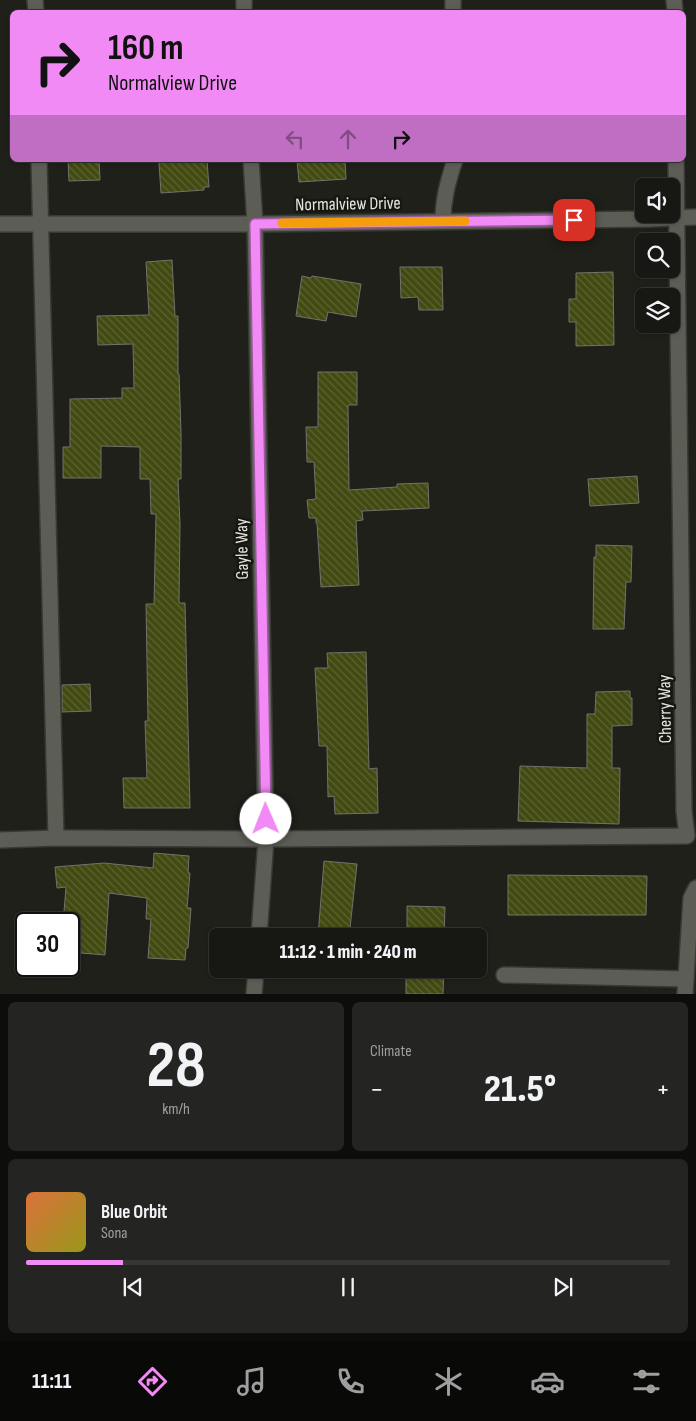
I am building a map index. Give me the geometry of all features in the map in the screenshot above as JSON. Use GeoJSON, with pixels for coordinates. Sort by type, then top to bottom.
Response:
{"type":"FeatureCollection","features":[{"type":"Feature","properties":{"kind":"street"},"geometry":{"type":"LineString","coordinates":[[39,162],[56,838]]}},
{"type":"Feature","properties":{"kind":"street","name":"Gayle Way"},"geometry":{"type":"LineString","coordinates":[[251,162],[255,224],[266,839],[260,928]]}},
{"type":"Feature","properties":{"kind":"street"},"geometry":{"type":"LineString","coordinates":[[443,222],[444,197],[454,162]]}},
{"type":"Feature","properties":{"kind":"street","name":"Cherry Way"},"geometry":{"type":"LineString","coordinates":[[676,162],[677,178]]}},
{"type":"Feature","properties":{"kind":"street","name":"Normalview Drive"},"geometry":{"type":"LineString","coordinates":[[680,218],[696,217]]}},
{"type":"Feature","properties":{"kind":"street","name":"Normalview Drive"},"geometry":{"type":"LineString","coordinates":[[0,224],[255,224],[635,219]]}},
{"type":"Feature","properties":{"kind":"street","name":"Cherry Way"},"geometry":{"type":"LineString","coordinates":[[0,840],[56,838],[266,839],[692,836],[684,811],[678,223]]}},
{"type":"Feature","properties":{"kind":"street"},"geometry":{"type":"LineString","coordinates":[[504,975],[686,986],[691,898],[696,888]]}},
{"type":"Feature","properties":{"kind":"street"},"geometry":{"type":"LineString","coordinates":[[254,994],[255,978]]}},
{"type":"Feature","properties":{"kind":"building"},"geometry":{"type":"Polygon","coordinates":[[[68,162],[99,162],[100,180],[69,181],[68,162]]]}},
{"type":"Feature","properties":{"kind":"building"},"geometry":{"type":"Polygon","coordinates":[[[207,162],[209,187],[204,187],[204,190],[161,193],[159,163],[207,162]]]}},
{"type":"Feature","properties":{"kind":"building"},"geometry":{"type":"Polygon","coordinates":[[[297,162],[345,162],[346,179],[299,182],[297,162]]]}},
{"type":"Feature","properties":{"kind":"building"},"geometry":{"type":"Polygon","coordinates":[[[172,260],[175,316],[178,316],[181,432],[181,479],[178,479],[180,524],[179,603],[185,603],[190,808],[124,808],[123,778],[147,778],[145,721],[148,721],[146,604],[154,604],[156,514],[151,514],[150,479],[140,479],[140,447],[101,446],[101,478],[63,478],[63,447],[70,447],[70,399],[122,398],[122,388],[134,388],[133,344],[98,345],[97,316],[149,315],[146,262],[172,260]]]}},
{"type":"Feature","properties":{"kind":"building"},"geometry":{"type":"Polygon","coordinates":[[[400,267],[442,267],[443,310],[419,310],[418,297],[401,298],[400,267]]]}},
{"type":"Feature","properties":{"kind":"building"},"geometry":{"type":"Polygon","coordinates":[[[613,272],[614,345],[576,346],[576,322],[569,322],[569,299],[576,299],[576,273],[613,272]]]}},
{"type":"Feature","properties":{"kind":"building"},"geometry":{"type":"Polygon","coordinates":[[[302,276],[361,284],[356,317],[328,312],[326,321],[296,316],[302,276]]]}},
{"type":"Feature","properties":{"kind":"building"},"geometry":{"type":"Polygon","coordinates":[[[318,372],[357,372],[357,405],[348,405],[349,490],[397,487],[397,484],[428,483],[429,508],[362,511],[363,520],[356,521],[359,585],[321,587],[317,523],[316,518],[309,518],[307,500],[316,499],[314,462],[307,462],[306,427],[318,427],[318,372]]]}},
{"type":"Feature","properties":{"kind":"building"},"geometry":{"type":"Polygon","coordinates":[[[637,476],[639,503],[590,506],[588,479],[637,476]]]}},
{"type":"Feature","properties":{"kind":"building"},"geometry":{"type":"Polygon","coordinates":[[[596,545],[632,546],[631,582],[626,582],[624,629],[593,629],[594,557],[596,557],[596,545]]]}},
{"type":"Feature","properties":{"kind":"building"},"geometry":{"type":"Polygon","coordinates":[[[366,652],[369,769],[377,768],[378,813],[335,814],[334,796],[328,797],[327,746],[319,746],[315,668],[328,668],[327,653],[366,652]]]}},
{"type":"Feature","properties":{"kind":"building"},"geometry":{"type":"Polygon","coordinates":[[[90,684],[91,711],[62,712],[62,685],[90,684]]]}},
{"type":"Feature","properties":{"kind":"building"},"geometry":{"type":"Polygon","coordinates":[[[630,691],[630,698],[632,698],[632,725],[612,726],[612,768],[620,768],[619,824],[518,821],[520,766],[587,768],[587,714],[595,714],[596,692],[630,691]]]}},
{"type":"Feature","properties":{"kind":"building"},"geometry":{"type":"Polygon","coordinates":[[[154,853],[189,856],[188,873],[190,873],[187,908],[191,908],[188,948],[186,948],[185,960],[148,958],[151,919],[146,919],[147,898],[109,893],[105,955],[80,953],[80,912],[64,912],[66,887],[57,888],[55,867],[104,863],[153,868],[154,853]]]}},
{"type":"Feature","properties":{"kind":"building"},"geometry":{"type":"Polygon","coordinates":[[[324,861],[357,864],[350,928],[319,928],[324,861]]]}},
{"type":"Feature","properties":{"kind":"building"},"geometry":{"type":"Polygon","coordinates":[[[508,875],[647,876],[646,915],[508,915],[508,875]]]}},
{"type":"Feature","properties":{"kind":"building"},"geometry":{"type":"Polygon","coordinates":[[[407,906],[445,907],[444,928],[407,928],[407,906]]]}},
{"type":"Feature","properties":{"kind":"building"},"geometry":{"type":"Polygon","coordinates":[[[406,978],[444,978],[443,994],[406,994],[406,978]]]}},
{"type":"Feature","properties":{"kind":"slow traffic"},"geometry":{"type":"LineString","coordinates":[[282,223],[465,221]]}},
{"type":"Feature","properties":{"kind":"route"},"geometry":{"type":"LineString","coordinates":[[266,819],[255,224],[574,220]]}}]}
